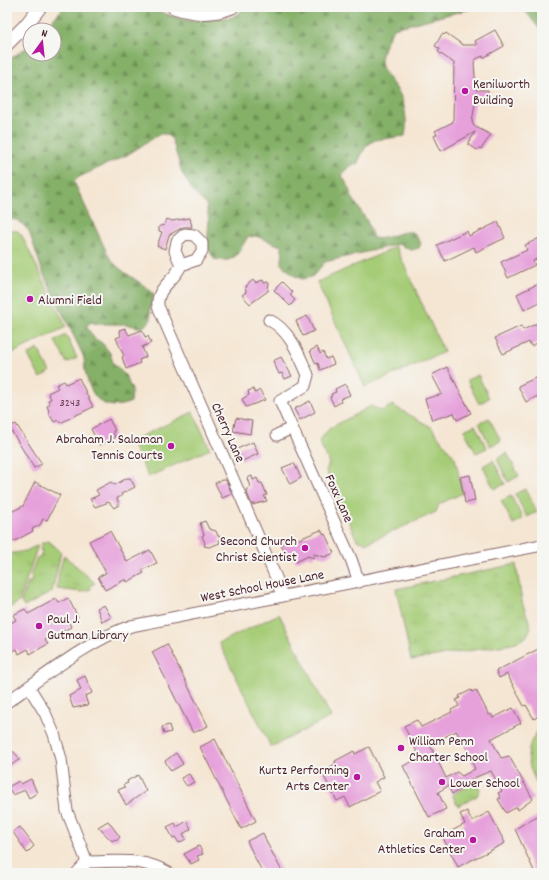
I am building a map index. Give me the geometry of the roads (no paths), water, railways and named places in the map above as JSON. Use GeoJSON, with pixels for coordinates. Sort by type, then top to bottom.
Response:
{"type":"FeatureCollection","features":[{"type":"Feature","properties":{"kind":"main road"},"geometry":{"type":"LineString","coordinates":[[7,44],[26,25],[40,7]]}},
{"type":"Feature","properties":{"kind":"main road"},"geometry":{"type":"LineString","coordinates":[[39,22],[51,7]]}},
{"type":"Feature","properties":{"kind":"main road"},"geometry":{"type":"LineString","coordinates":[[174,7],[193,12],[206,13],[232,7]]}},
{"type":"Feature","properties":{"kind":"main road"},"geometry":{"type":"LineString","coordinates":[[7,54],[22,40]]}},
{"type":"Feature","properties":{"kind":"street","name":"Cherry Lane"},"geometry":{"type":"LineString","coordinates":[[181,265],[179,271],[169,281],[159,295],[159,310],[277,580],[282,596]]}},
{"type":"Feature","properties":{"kind":"street","name":"Foxx Lane"},"geometry":{"type":"LineString","coordinates":[[270,320],[282,327],[288,334],[308,375],[305,386],[280,400],[351,559],[359,582]]}},
{"type":"Feature","properties":{"kind":"street"},"geometry":{"type":"LineString","coordinates":[[278,434],[292,428]]}},
{"type":"Feature","properties":{"kind":"street","name":"West School House Lane"},"geometry":{"type":"LineString","coordinates":[[7,702],[91,645],[125,628],[542,545]]}},
{"type":"Feature","properties":{"kind":"street"},"geometry":{"type":"LineString","coordinates":[[29,687],[45,713],[56,740],[63,766],[67,811],[87,862]]}},
{"type":"Feature","properties":{"kind":"street"},"geometry":{"type":"LineString","coordinates":[[77,873],[87,862],[120,860],[139,861],[169,873]]}},
{"type":"Feature","properties":{"kind":"place","name":"Kenilworth Building"},"geometry":{"type":"Point","coordinates":[465,91]}},
{"type":"Feature","properties":{"kind":"place","name":"Alumni Field"},"geometry":{"type":"Point","coordinates":[30,299]}},
{"type":"Feature","properties":{"kind":"place","name":"Abraham J. Salaman Tennis Courts"},"geometry":{"type":"Point","coordinates":[171,446]}},
{"type":"Feature","properties":{"kind":"place","name":"Second Church Christ Scientist"},"geometry":{"type":"Point","coordinates":[305,548]}},
{"type":"Feature","properties":{"kind":"place","name":"Paul J. Gutman Library"},"geometry":{"type":"Point","coordinates":[39,626]}},
{"type":"Feature","properties":{"kind":"place","name":"William Penn Charter School"},"geometry":{"type":"Point","coordinates":[401,748]}},
{"type":"Feature","properties":{"kind":"place","name":"Kurtz Performing Arts Center"},"geometry":{"type":"Point","coordinates":[357,777]}},
{"type":"Feature","properties":{"kind":"place","name":"Lower School"},"geometry":{"type":"Point","coordinates":[442,782]}},
{"type":"Feature","properties":{"kind":"place","name":"Graham Athletics Center"},"geometry":{"type":"Point","coordinates":[473,840]}}]}
